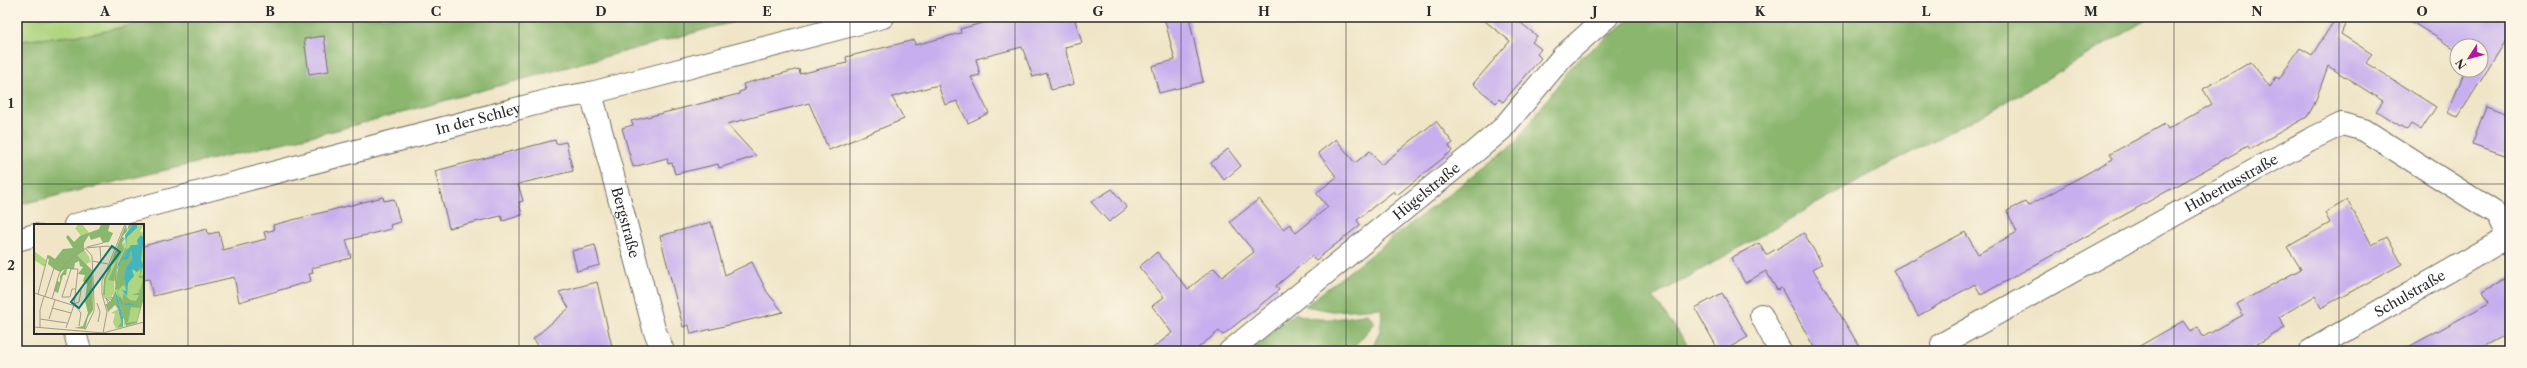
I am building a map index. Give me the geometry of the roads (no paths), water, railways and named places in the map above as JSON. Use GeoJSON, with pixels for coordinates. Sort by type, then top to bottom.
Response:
{"type":"FeatureCollection","features":[{"type":"Feature","properties":{"kind":"street","name":"In der Schley"},"geometry":{"type":"LineString","coordinates":[[79,224],[554,99],[591,93],[883,17]]}},
{"type":"Feature","properties":{"kind":"street","name":"Hügelstraße"},"geometry":{"type":"LineString","coordinates":[[1230,351],[1502,129],[1563,56],[1608,17]]}},
{"type":"Feature","properties":{"kind":"street","name":"Bergstraße"},"geometry":{"type":"LineString","coordinates":[[591,93],[652,321],[663,351]]}},
{"type":"Feature","properties":{"kind":"street","name":"Hubertusstraße"},"geometry":{"type":"LineString","coordinates":[[1942,344],[2309,140],[2342,124],[2364,130],[2497,214],[2509,236]]}},
{"type":"Feature","properties":{"kind":"street"},"geometry":{"type":"LineString","coordinates":[[17,240],[34,235]]}},
{"type":"Feature","properties":{"kind":"street","name":"Schulstraße"},"geometry":{"type":"LineString","coordinates":[[2310,351],[2509,236]]}},
{"type":"Feature","properties":{"kind":"street"},"geometry":{"type":"LineString","coordinates":[[1761,315],[1777,350]]}},
{"type":"Feature","properties":{"kind":"street"},"geometry":{"type":"LineString","coordinates":[[75,334],[80,351]]}}]}
